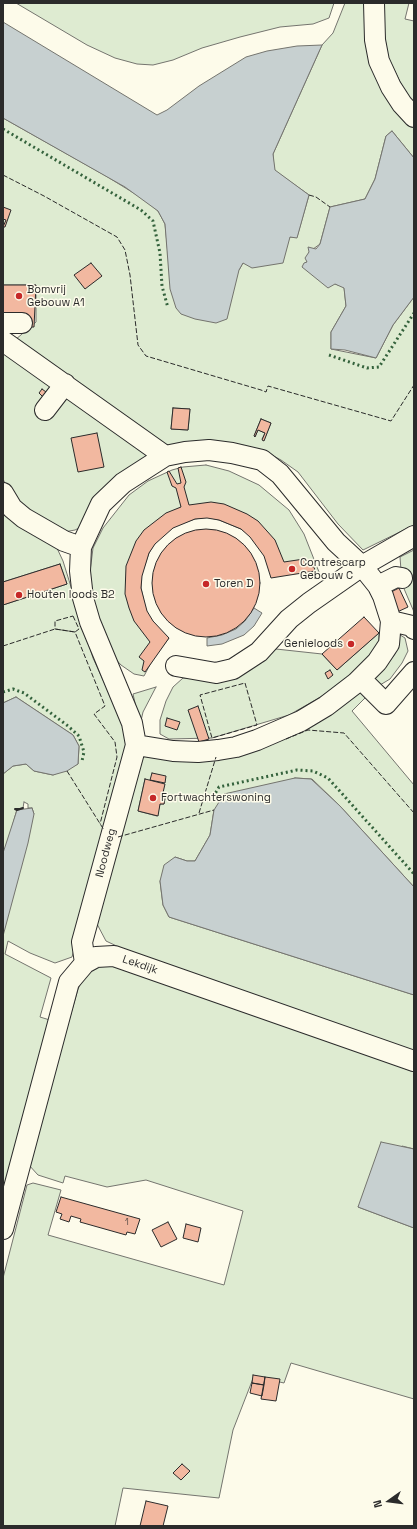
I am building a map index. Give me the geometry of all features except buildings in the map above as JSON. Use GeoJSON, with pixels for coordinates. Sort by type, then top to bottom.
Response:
{"type":"FeatureCollection","features":[{"type":"Feature","properties":{"kind":"street"},"geometry":{"type":"LineString","coordinates":[[374,3],[375,40],[379,61],[391,87],[402,104],[414,117]]}},
{"type":"Feature","properties":{"kind":"street"},"geometry":{"type":"LineString","coordinates":[[3,341],[165,456]]}},
{"type":"Feature","properties":{"kind":"street"},"geometry":{"type":"LineString","coordinates":[[45,410],[65,384]]}},
{"type":"Feature","properties":{"kind":"street"},"geometry":{"type":"LineString","coordinates":[[209,450],[232,453],[262,460],[280,474],[336,542],[362,566],[378,586],[391,621],[389,644],[377,662],[361,679],[326,706],[280,732],[236,747],[198,752],[173,751],[136,745],[132,723],[90,622],[83,598],[80,571],[81,547],[101,504],[123,483],[165,456],[185,452],[209,450]]}},
{"type":"Feature","properties":{"kind":"street"},"geometry":{"type":"LineString","coordinates":[[3,493],[12,508],[24,518],[64,541],[81,547]]}},
{"type":"Feature","properties":{"kind":"street"},"geometry":{"type":"LineString","coordinates":[[176,666],[216,673],[233,669],[260,652],[294,615],[362,566],[414,536]]}},
{"type":"Feature","properties":{"kind":"street"},"geometry":{"type":"LineString","coordinates":[[378,586],[396,577],[402,578]]}},
{"type":"Feature","properties":{"kind":"street"},"geometry":{"type":"LineString","coordinates":[[391,621],[412,626],[414,630]]}},
{"type":"Feature","properties":{"kind":"street"},"geometry":{"type":"LineString","coordinates":[[361,679],[386,704],[414,672]]}},
{"type":"Feature","properties":{"kind":"street","name":"Noodweg"},"geometry":{"type":"LineString","coordinates":[[85,962],[82,942],[136,745]]}},
{"type":"Feature","properties":{"kind":"street","name":"Lekdijk"},"geometry":{"type":"LineString","coordinates":[[85,962],[96,957],[114,956],[414,1061]]}},
{"type":"Feature","properties":{"kind":"street"},"geometry":{"type":"LineString","coordinates":[[3,1229],[69,982],[75,972],[85,962]]}},
{"type":"Feature","properties":{"kind":"green space"},"geometry":{"type":"Polygon","coordinates":[[[16,3],[334,3],[329,18],[313,24],[280,27],[240,37],[202,48],[173,60],[153,65],[137,64],[115,58],[87,45],[16,3]]]}},
{"type":"Feature","properties":{"kind":"green space"},"geometry":{"type":"Polygon","coordinates":[[[345,3],[366,3],[393,104],[414,128],[414,158],[392,131],[386,136],[375,179],[365,199],[330,207],[320,244],[309,252],[307,262],[335,284],[344,287],[346,306],[331,332],[331,349],[376,358],[393,325],[414,297],[414,525],[363,550],[338,524],[298,472],[281,460],[266,452],[170,447],[132,423],[15,340],[36,322],[36,285],[3,285],[3,118],[106,176],[145,200],[158,211],[165,224],[168,254],[239,270],[243,263],[290,237],[297,237],[309,195],[274,170],[273,154],[322,45],[333,33],[345,3]],[[173,408],[171,429],[188,430],[190,409],[173,408]],[[261,419],[254,436],[255,437],[258,430],[265,433],[262,439],[264,440],[271,423],[261,419]]]}},
{"type":"Feature","properties":{"kind":"green space"},"geometry":{"type":"Polygon","coordinates":[[[383,3],[409,3],[405,19],[414,21],[414,103],[406,94],[388,57],[382,21],[383,3]]]}},
{"type":"Feature","properties":{"kind":"green space"},"geometry":{"type":"Polygon","coordinates":[[[3,349],[147,451],[146,459],[85,525],[75,530],[64,532],[14,502],[3,479],[3,349]]]}},
{"type":"Feature","properties":{"kind":"green space"},"geometry":{"type":"Polygon","coordinates":[[[206,465],[229,471],[259,485],[289,510],[304,534],[319,572],[314,577],[308,576],[265,555],[251,536],[241,529],[219,520],[207,517],[195,519],[172,527],[155,543],[149,553],[141,576],[141,588],[146,611],[152,622],[169,638],[153,659],[144,676],[134,674],[121,665],[111,654],[92,600],[90,572],[93,548],[103,528],[129,495],[148,481],[172,470],[183,467],[206,465]]]}},
{"type":"Feature","properties":{"kind":"green space"},"geometry":{"type":"Polygon","coordinates":[[[3,510],[56,546],[63,561],[93,658],[131,741],[72,957],[55,963],[30,953],[8,941],[5,954],[51,978],[40,1017],[53,1021],[3,1205],[3,774],[13,766],[26,764],[34,771],[53,775],[78,764],[79,746],[73,735],[16,697],[3,703],[3,605],[67,584],[60,564],[3,582],[3,510]],[[24,802],[23,808],[17,809],[8,842],[34,814],[32,808],[28,808],[28,804],[24,802]]]}},
{"type":"Feature","properties":{"kind":"green space"},"geometry":{"type":"Polygon","coordinates":[[[414,550],[414,612],[402,584],[400,557],[414,550]]]}},
{"type":"Feature","properties":{"kind":"green space"},"geometry":{"type":"Polygon","coordinates":[[[379,633],[379,645],[351,676],[319,698],[289,715],[212,738],[169,739],[160,734],[160,720],[166,701],[173,687],[183,678],[218,679],[264,660],[276,649],[322,654],[337,670],[379,633]]]}},
{"type":"Feature","properties":{"kind":"green space"},"geometry":{"type":"Polygon","coordinates":[[[397,633],[405,638],[408,651],[402,663],[390,679],[380,685],[373,680],[395,654],[397,633]]]}},
{"type":"Feature","properties":{"kind":"green space"},"geometry":{"type":"Polygon","coordinates":[[[156,687],[143,712],[140,725],[133,694],[156,687]]]}},
{"type":"Feature","properties":{"kind":"green space"},"geometry":{"type":"Polygon","coordinates":[[[361,690],[366,697],[352,711],[414,785],[414,887],[340,806],[312,779],[295,778],[214,810],[210,835],[195,861],[187,861],[175,857],[160,881],[163,905],[169,917],[414,995],[414,1054],[123,949],[106,941],[97,924],[138,764],[147,751],[184,757],[361,690]],[[145,779],[138,811],[157,816],[160,804],[164,804],[165,798],[162,797],[145,779]]]}},
{"type":"Feature","properties":{"kind":"green space"},"geometry":{"type":"Polygon","coordinates":[[[105,963],[323,1038],[414,1072],[414,1149],[402,1146],[358,1207],[414,1228],[414,1399],[291,1363],[284,1383],[254,1376],[233,1430],[219,1498],[123,1488],[115,1526],[3,1526],[3,1278],[27,1185],[33,1183],[61,1190],[48,1235],[224,1285],[243,1211],[146,1180],[107,1187],[65,1176],[63,1183],[38,1175],[28,1164],[78,989],[83,979],[91,971],[105,963]]]}},
{"type":"Feature","properties":{"kind":"shaded area"},"geometry":{"type":"Polygon","coordinates":[[[3,22],[157,115],[167,110],[199,86],[246,57],[267,51],[297,46],[322,45],[273,154],[275,170],[309,195],[297,238],[290,237],[283,263],[252,268],[243,263],[239,270],[227,319],[216,323],[195,319],[181,314],[176,308],[170,289],[165,224],[158,211],[125,187],[3,118],[3,22]]]}},
{"type":"Feature","properties":{"kind":"shaded area"},"geometry":{"type":"Polygon","coordinates":[[[392,131],[414,158],[414,297],[393,325],[376,358],[345,350],[331,349],[331,332],[346,306],[344,288],[335,284],[328,288],[302,267],[304,263],[307,262],[305,258],[309,252],[308,247],[316,249],[320,244],[330,207],[365,199],[375,179],[386,136],[392,131]]]}},
{"type":"Feature","properties":{"kind":"shaded area"},"geometry":{"type":"Polygon","coordinates":[[[254,608],[262,613],[254,626],[244,635],[222,644],[207,646],[207,638],[222,635],[236,629],[245,621],[254,608]]]}},
{"type":"Feature","properties":{"kind":"shaded area"},"geometry":{"type":"Polygon","coordinates":[[[16,697],[73,735],[79,746],[78,764],[67,771],[53,775],[34,771],[26,764],[13,766],[3,774],[3,703],[16,697]]]}},
{"type":"Feature","properties":{"kind":"shaded area"},"geometry":{"type":"Polygon","coordinates":[[[295,778],[311,779],[340,806],[414,887],[414,995],[169,917],[163,905],[160,881],[164,865],[175,857],[187,861],[195,861],[210,835],[214,810],[224,794],[295,778]]]}},
{"type":"Feature","properties":{"kind":"shaded area"},"geometry":{"type":"Polygon","coordinates":[[[32,808],[34,814],[28,843],[3,936],[3,853],[17,810],[32,808]]]}},
{"type":"Feature","properties":{"kind":"shaded area"},"geometry":{"type":"Polygon","coordinates":[[[381,1142],[414,1149],[414,1228],[358,1207],[381,1142]]]}},
{"type":"Feature","properties":{"kind":"hedge"},"geometry":{"type":"LineString","coordinates":[[3,129],[141,210],[153,221],[160,253],[162,286],[168,308]]}},
{"type":"Feature","properties":{"kind":"hedge"},"geometry":{"type":"LineString","coordinates":[[329,355],[367,368],[379,367],[414,313]]}},
{"type":"Feature","properties":{"kind":"hedge"},"geometry":{"type":"LineString","coordinates":[[3,692],[13,689],[24,693],[68,726],[79,736],[84,752],[82,761]]}},
{"type":"Feature","properties":{"kind":"hedge"},"geometry":{"type":"LineString","coordinates":[[213,797],[219,787],[297,770],[313,771],[328,778],[414,874]]}},
{"type":"Feature","properties":{"kind":"fence"},"geometry":{"type":"LineString","coordinates":[[3,175],[117,237],[125,250],[130,275],[138,345],[146,356],[266,392],[268,386],[391,421],[414,385]]}},
{"type":"Feature","properties":{"kind":"fence"},"geometry":{"type":"LineString","coordinates":[[309,195],[316,197],[330,207]]}},
{"type":"Feature","properties":{"kind":"fence"},"geometry":{"type":"LineString","coordinates":[[73,616],[79,629],[75,632],[55,629],[55,621],[73,616]]}},
{"type":"Feature","properties":{"kind":"fence"},"geometry":{"type":"LineString","coordinates":[[3,646],[55,629],[75,632],[105,706],[94,714],[115,742],[117,757],[100,824]]}},
{"type":"Feature","properties":{"kind":"fence"},"geometry":{"type":"LineString","coordinates":[[245,683],[257,725],[212,738],[200,695],[245,683]]}},
{"type":"Feature","properties":{"kind":"fence"},"geometry":{"type":"LineString","coordinates":[[286,739],[308,730],[344,733],[414,813]]}},
{"type":"Feature","properties":{"kind":"fence"},"geometry":{"type":"LineString","coordinates":[[199,813],[216,757]]}},
{"type":"Feature","properties":{"kind":"fence"},"geometry":{"type":"LineString","coordinates":[[67,771],[104,830]]}},
{"type":"Feature","properties":{"kind":"fence"},"geometry":{"type":"LineString","coordinates":[[118,837],[214,810]]}},
{"type":"Feature","properties":{"kind":"wall"},"geometry":{"type":"LineString","coordinates":[[23,808],[17,810],[15,809],[20,809],[23,808]]}},
{"type":"Feature","properties":{"kind":"place","name":"Bomvrij Gebouw A1"},"geometry":{"type":"Point","coordinates":[19,296]}},
{"type":"Feature","properties":{"kind":"place","name":"Contrescarp Gebouw C"},"geometry":{"type":"Point","coordinates":[292,569]}},
{"type":"Feature","properties":{"kind":"place","name":"Toren D"},"geometry":{"type":"Point","coordinates":[206,584]}},
{"type":"Feature","properties":{"kind":"place","name":"Houten loods B2"},"geometry":{"type":"Point","coordinates":[19,595]}},
{"type":"Feature","properties":{"kind":"place","name":"Genieloods"},"geometry":{"type":"Point","coordinates":[351,644]}},
{"type":"Feature","properties":{"kind":"place","name":"Fortwachterswoning"},"geometry":{"type":"Point","coordinates":[153,798]}}]}
